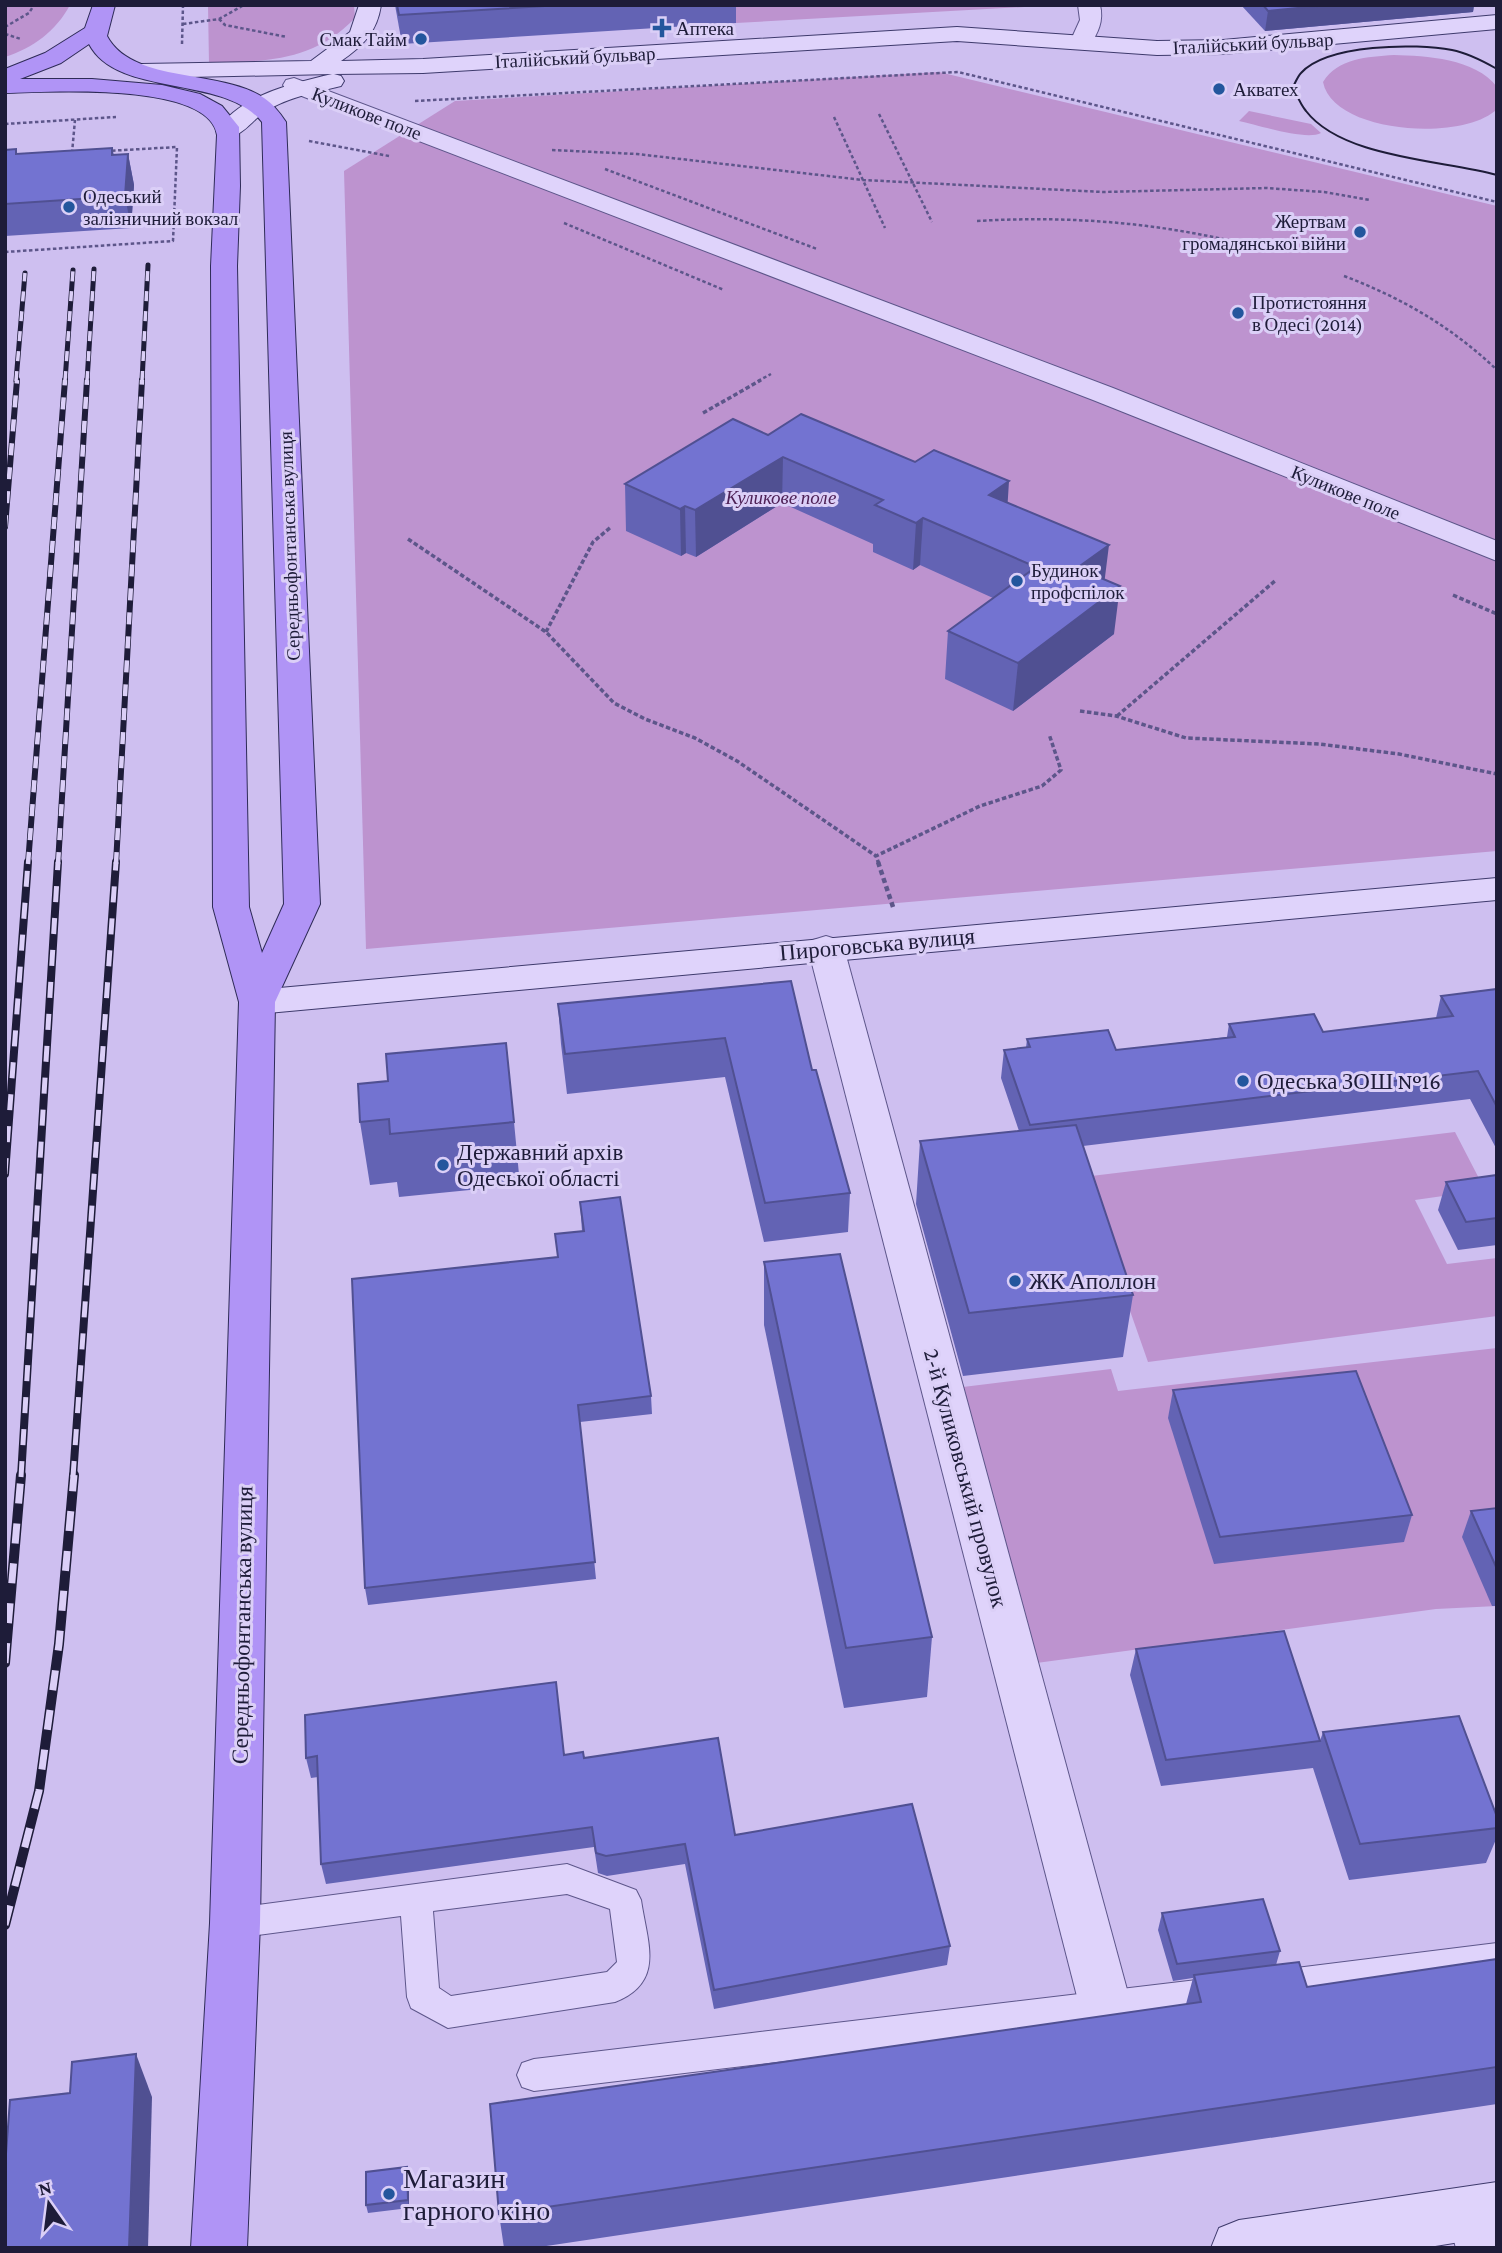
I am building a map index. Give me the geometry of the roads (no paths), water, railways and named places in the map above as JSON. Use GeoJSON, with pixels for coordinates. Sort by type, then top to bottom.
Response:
{"type":"FeatureCollection","features":[{"type":"Feature","properties":{"kind":"main road"},"geometry":{"type":"LineString","coordinates":[[104,5],[95,31],[101,50],[112,59],[142,71],[219,87],[267,114]]}},
{"type":"Feature","properties":{"kind":"main road"},"geometry":{"type":"LineString","coordinates":[[1080,42],[1090,26],[1092,13],[1089,5]]}},
{"type":"Feature","properties":{"kind":"main road"},"geometry":{"type":"LineString","coordinates":[[142,71],[300,83],[363,35],[370,15]]}},
{"type":"Feature","properties":{"kind":"main road"},"geometry":{"type":"LineString","coordinates":[[370,15],[377,42],[433,71]]}},
{"type":"Feature","properties":{"kind":"main road","name":"Італійський бульвар"},"geometry":{"type":"LineString","coordinates":[[300,83],[433,71],[949,47],[1008,36],[1157,48],[1223,47],[1497,22]]}},
{"type":"Feature","properties":{"kind":"main road"},"geometry":{"type":"LineString","coordinates":[[5,77],[53,58],[95,31]]}},
{"type":"Feature","properties":{"kind":"main road","name":"Середньофонтанська вулиця"},"geometry":{"type":"LineString","coordinates":[[257,1002],[302,904],[267,114],[300,83]]}},
{"type":"Feature","properties":{"kind":"main road","name":"Куликове поле"},"geometry":{"type":"LineString","coordinates":[[300,83],[1103,394],[1497,552]]}},
{"type":"Feature","properties":{"kind":"main road"},"geometry":{"type":"LineString","coordinates":[[5,86],[125,88],[190,97],[217,111],[228,131],[267,114]]}},
{"type":"Feature","properties":{"kind":"main road","name":"Середньофонтанська вулиця"},"geometry":{"type":"LineString","coordinates":[[219,2248],[235,1923],[257,1002],[231,907],[224,266],[228,131]]}},
{"type":"Feature","properties":{"kind":"main road","name":"Пироговська вулиця"},"geometry":{"type":"LineString","coordinates":[[257,1002],[826,948],[1497,889]]}},
{"type":"Feature","properties":{"kind":"main road","name":"2-й Куликовський провулок"},"geometry":{"type":"LineString","coordinates":[[826,948],[1106,2008]]}},
{"type":"Feature","properties":{"kind":"main road"},"geometry":{"type":"LineString","coordinates":[[1239,2248],[1485,2223]]}},
{"type":"Feature","properties":{"kind":"lane"},"geometry":{"type":"LineString","coordinates":[[235,1923],[416,1899],[567,1879],[625,1900],[634,1968],[615,1986],[447,2012],[423,1997],[416,1899]]}},
{"type":"Feature","properties":{"kind":"lane"},"geometry":{"type":"LineString","coordinates":[[534,2075],[1106,2008],[1497,1958]]}},
{"type":"Feature","properties":{"kind":"tram line"},"geometry":{"type":"LineString","coordinates":[[1497,69],[1470,55],[1452,50],[1417,47],[1373,48],[1330,56],[1313,63],[1301,73],[1293,87],[1306,111],[1322,127],[1343,139],[1394,155],[1497,175]]}},
{"type":"Feature","properties":{"kind":"railway"},"geometry":{"type":"LineString","coordinates":[[142,381],[148,265]]}},
{"type":"Feature","properties":{"kind":"railway"},"geometry":{"type":"LineString","coordinates":[[87,381],[94,269]]}},
{"type":"Feature","properties":{"kind":"railway"},"geometry":{"type":"LineString","coordinates":[[65,381],[73,270]]}},
{"type":"Feature","properties":{"kind":"railway"},"geometry":{"type":"LineString","coordinates":[[16,381],[25,273]]}},
{"type":"Feature","properties":{"kind":"railway"},"geometry":{"type":"LineString","coordinates":[[5,527],[17,380]]}},
{"type":"Feature","properties":{"kind":"railway"},"geometry":{"type":"LineString","coordinates":[[28,864],[65,380]]}},
{"type":"Feature","properties":{"kind":"railway"},"geometry":{"type":"LineString","coordinates":[[58,864],[87,380]]}},
{"type":"Feature","properties":{"kind":"railway"},"geometry":{"type":"LineString","coordinates":[[116,864],[142,380]]}},
{"type":"Feature","properties":{"kind":"railway"},"geometry":{"type":"LineString","coordinates":[[5,1174],[28,862]]}},
{"type":"Feature","properties":{"kind":"railway"},"geometry":{"type":"LineString","coordinates":[[21,1477],[58,862]]}},
{"type":"Feature","properties":{"kind":"railway"},"geometry":{"type":"LineString","coordinates":[[73,1477],[116,862]]}},
{"type":"Feature","properties":{"kind":"railway"},"geometry":{"type":"LineString","coordinates":[[5,1663],[21,1475]]}},
{"type":"Feature","properties":{"kind":"railway"},"geometry":{"type":"LineString","coordinates":[[5,1925],[39,1791],[59,1644],[74,1475]]}},
{"type":"Feature","properties":{"kind":"place","name":"Аптека"},"geometry":{"type":"Point","coordinates":[662,28]}},
{"type":"Feature","properties":{"kind":"place","name":"Смак Тайм"},"geometry":{"type":"Point","coordinates":[421,39]}},
{"type":"Feature","properties":{"kind":"place","name":"Акватех"},"geometry":{"type":"Point","coordinates":[1219,89]}},
{"type":"Feature","properties":{"kind":"place","name":"Одеський залізничний вокзал"},"geometry":{"type":"Point","coordinates":[69,207]}},
{"type":"Feature","properties":{"kind":"place","name":"Жертвам громадянської війни"},"geometry":{"type":"Point","coordinates":[1360,232]}},
{"type":"Feature","properties":{"kind":"place","name":"Протистояння в Одесі (2014)"},"geometry":{"type":"Point","coordinates":[1238,313]}},
{"type":"Feature","properties":{"kind":"place","name":"Будинок профспілок"},"geometry":{"type":"Point","coordinates":[1017,581]}},
{"type":"Feature","properties":{"kind":"place","name":"Одеська ЗОШ №16"},"geometry":{"type":"Point","coordinates":[1243,1081]}},
{"type":"Feature","properties":{"kind":"place","name":"Державний архів Одеської області"},"geometry":{"type":"Point","coordinates":[443,1165]}},
{"type":"Feature","properties":{"kind":"place","name":"ЖК Аполлон"},"geometry":{"type":"Point","coordinates":[1015,1281]}},
{"type":"Feature","properties":{"kind":"place","name":"Магазин гарного кіно"},"geometry":{"type":"Point","coordinates":[389,2194]}}]}
